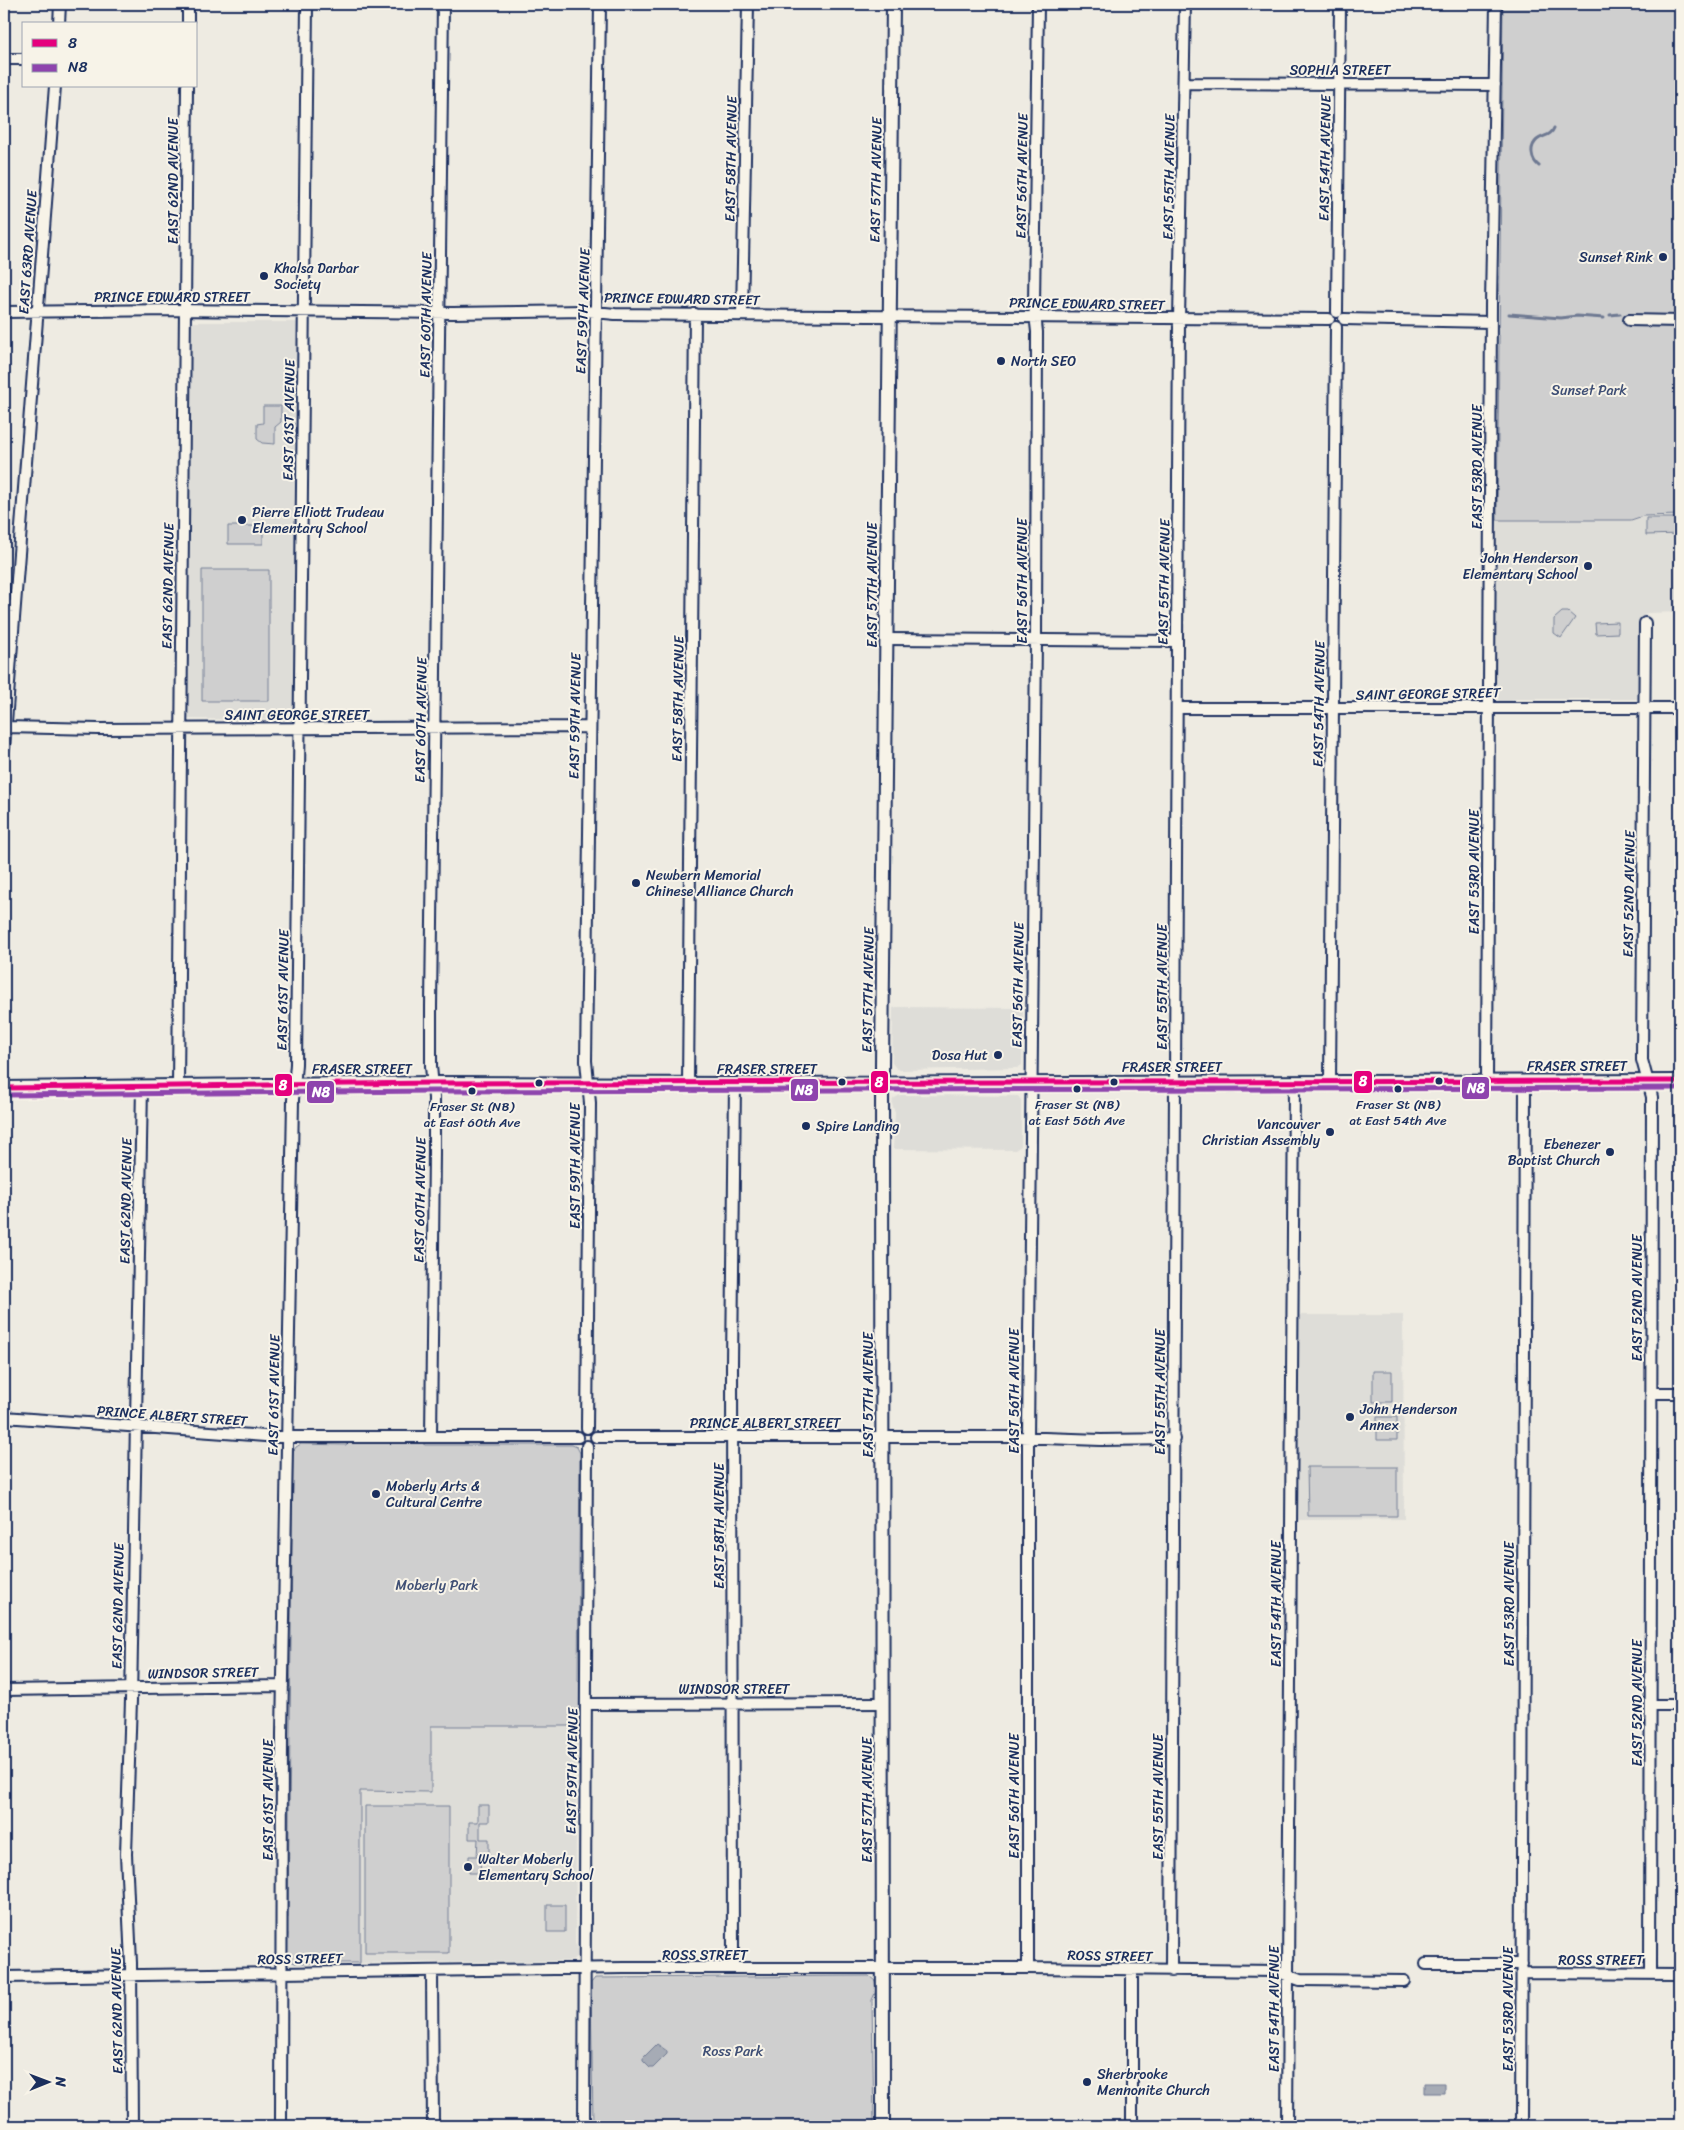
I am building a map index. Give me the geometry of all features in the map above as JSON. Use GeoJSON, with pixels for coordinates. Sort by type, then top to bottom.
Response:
{"type":"FeatureCollection","features":[{"type":"Feature","properties":{"kind":"street"},"geometry":{"type":"LineString","coordinates":[[59,22],[60,4]]}},
{"type":"Feature","properties":{"kind":"street"},"geometry":{"type":"LineString","coordinates":[[188,4],[188,22]]}},
{"type":"Feature","properties":{"kind":"street","name":"EAST 61ST AVENUE"},"geometry":{"type":"LineString","coordinates":[[282,2126],[283,1686],[300,729],[307,4]]}},
{"type":"Feature","properties":{"kind":"street","name":"EAST 60TH AVENUE"},"geometry":{"type":"LineString","coordinates":[[431,1437],[434,1098],[432,1083],[431,1006],[443,4]]}},
{"type":"Feature","properties":{"kind":"street","name":"EAST 59TH AVENUE"},"geometry":{"type":"LineString","coordinates":[[587,1428],[590,1103],[586,1061],[588,728],[599,234],[600,4]]}},
{"type":"Feature","properties":{"kind":"street","name":"EAST 58TH AVENUE"},"geometry":{"type":"LineString","coordinates":[[742,314],[748,4]]}},
{"type":"Feature","properties":{"kind":"street","name":"EAST 57TH AVENUE"},"geometry":{"type":"LineString","coordinates":[[883,2126],[882,1084],[893,4]]}},
{"type":"Feature","properties":{"kind":"street","name":"EAST 56TH AVENUE"},"geometry":{"type":"LineString","coordinates":[[1028,1968],[1028,1437],[1030,1082],[1036,640],[1038,4]]}},
{"type":"Feature","properties":{"kind":"street","name":"EAST 55TH AVENUE"},"geometry":{"type":"LineString","coordinates":[[1171,1970],[1179,320],[1185,4]]}},
{"type":"Feature","properties":{"kind":"street","name":"EAST 54TH AVENUE"},"geometry":{"type":"LineString","coordinates":[[1330,1082],[1334,319],[1340,84],[1340,4]]}},
{"type":"Feature","properties":{"kind":"street","name":"EAST 53RD AVENUE"},"geometry":{"type":"LineString","coordinates":[[1487,1081],[1491,322],[1496,4]]}},
{"type":"Feature","properties":{"kind":"street"},"geometry":{"type":"LineString","coordinates":[[4,58],[22,58]]}},
{"type":"Feature","properties":{"kind":"street","name":"SOPHIA STREET"},"geometry":{"type":"LineString","coordinates":[[1184,83],[1495,85]]}},
{"type":"Feature","properties":{"kind":"street","name":"EAST 63RD AVENUE"},"geometry":{"type":"LineString","coordinates":[[4,748],[9,607],[38,311],[54,88]]}},
{"type":"Feature","properties":{"kind":"street","name":"EAST 62ND AVENUE"},"geometry":{"type":"LineString","coordinates":[[178,1086],[180,729],[188,88]]}},
{"type":"Feature","properties":{"kind":"street","name":"PRINCE EDWARD STREET"},"geometry":{"type":"LineString","coordinates":[[4,312],[185,310],[440,313],[596,312],[1179,320],[1334,319]]}},
{"type":"Feature","properties":{"kind":"street","name":"EAST 58TH AVENUE"},"geometry":{"type":"LineString","coordinates":[[688,1084],[695,314]]}},
{"type":"Feature","properties":{"kind":"street"},"geometry":{"type":"LineString","coordinates":[[1334,319],[1343,315],[1344,319],[1491,322]]}},
{"type":"Feature","properties":{"kind":"street"},"geometry":{"type":"LineString","coordinates":[[1629,320],[1680,321]]}},
{"type":"Feature","properties":{"kind":"street","name":"EAST 52ND AVENUE"},"geometry":{"type":"LineString","coordinates":[[1645,623],[1642,1060],[1646,1081],[1652,1097],[1650,1974]]}},
{"type":"Feature","properties":{"kind":"street"},"geometry":{"type":"LineString","coordinates":[[887,639],[1177,641]]}},
{"type":"Feature","properties":{"kind":"street","name":"SAINT GEORGE STREET"},"geometry":{"type":"LineString","coordinates":[[1177,708],[1680,708]]}},
{"type":"Feature","properties":{"kind":"street","name":"SAINT GEORGE STREET"},"geometry":{"type":"LineString","coordinates":[[6,727],[180,729],[588,728]]}},
{"type":"Feature","properties":{"kind":"street","name":"FRASER STREET"},"geometry":{"type":"LineString","coordinates":[[4,1088],[432,1083],[882,1084],[1680,1081]]}},
{"type":"Feature","properties":{"kind":"street","name":"EAST 54TH AVENUE"},"geometry":{"type":"LineString","coordinates":[[1287,2126],[1294,1082]]}},
{"type":"Feature","properties":{"kind":"street","name":"EAST 53RD AVENUE"},"geometry":{"type":"LineString","coordinates":[[1521,2126],[1525,1082]]}},
{"type":"Feature","properties":{"kind":"street","name":"EAST 58TH AVENUE"},"geometry":{"type":"LineString","coordinates":[[733,1968],[732,1703],[735,1084]]}},
{"type":"Feature","properties":{"kind":"street","name":"EAST 62ND AVENUE"},"geometry":{"type":"LineString","coordinates":[[132,2126],[131,1976],[126,1854],[131,1688],[134,1428],[142,1086]]}},
{"type":"Feature","properties":{"kind":"street"},"geometry":{"type":"LineString","coordinates":[[1651,1393],[1680,1393]]}},
{"type":"Feature","properties":{"kind":"street","name":"PRINCE ALBERT STREET"},"geometry":{"type":"LineString","coordinates":[[4,1417],[134,1428],[287,1437],[578,1437]]}},
{"type":"Feature","properties":{"kind":"street"},"geometry":{"type":"LineString","coordinates":[[587,1428],[593,1430],[596,1437],[592,1444],[587,1446],[582,1444],[578,1437],[582,1430],[587,1428]]}},
{"type":"Feature","properties":{"kind":"street","name":"PRINCE ALBERT STREET"},"geometry":{"type":"LineString","coordinates":[[596,1437],[1174,1439]]}},
{"type":"Feature","properties":{"kind":"street","name":"EAST 59TH AVENUE"},"geometry":{"type":"LineString","coordinates":[[584,2126],[583,1969],[587,1704],[587,1446]]}},
{"type":"Feature","properties":{"kind":"street","name":"WINDSOR STREET"},"geometry":{"type":"LineString","coordinates":[[4,1690],[283,1686]]}},
{"type":"Feature","properties":{"kind":"street","name":"WINDSOR STREET"},"geometry":{"type":"LineString","coordinates":[[587,1704],[882,1703]]}},
{"type":"Feature","properties":{"kind":"street"},"geometry":{"type":"LineString","coordinates":[[1650,1705],[1680,1705]]}},
{"type":"Feature","properties":{"kind":"street","name":"ROSS STREET"},"geometry":{"type":"LineString","coordinates":[[1426,1964],[1680,1974]]}},
{"type":"Feature","properties":{"kind":"street","name":"ROSS STREET"},"geometry":{"type":"LineString","coordinates":[[4,1977],[583,1969],[1028,1968],[1276,1971],[1300,1980],[1404,1981]]}},
{"type":"Feature","properties":{"kind":"street"},"geometry":{"type":"LineString","coordinates":[[1132,1970],[1132,2126]]}},
{"type":"Feature","properties":{"kind":"street"},"geometry":{"type":"LineString","coordinates":[[432,1971],[433,2126]]}},
{"type":"Feature","properties":{"kind":"shaded area","name":"Pierre Elliott Trudeau Elementary School"},"geometry":{"type":"Polygon","coordinates":[[[189,322],[297,322],[296,720],[186,719],[189,322]]]}},
{"type":"Feature","properties":{"kind":"shaded area","name":"John Henderson Elementary School"},"geometry":{"type":"Polygon","coordinates":[[[1680,515],[1680,612],[1647,613],[1640,620],[1638,699],[1515,699],[1510,702],[1499,701],[1496,693],[1497,520],[1631,520],[1643,516],[1680,515]]]}},
{"type":"Feature","properties":{"kind":"shaded area"},"geometry":{"type":"Polygon","coordinates":[[[893,1008],[1018,1008],[1023,1011],[1022,1065],[1017,1068],[900,1070],[892,1063],[893,1008]]]}},
{"type":"Feature","properties":{"kind":"shaded area"},"geometry":{"type":"Polygon","coordinates":[[[900,1095],[1018,1096],[1021,1100],[1021,1146],[1015,1150],[893,1149],[895,1113],[892,1104],[893,1099],[900,1095]]]}},
{"type":"Feature","properties":{"kind":"shaded area","name":"John Henderson Annex"},"geometry":{"type":"Polygon","coordinates":[[[1299,1315],[1403,1315],[1404,1519],[1297,1520],[1299,1315]]]}},
{"type":"Feature","properties":{"kind":"shaded area","name":"Walter Moberly Elementary School"},"geometry":{"type":"Polygon","coordinates":[[[431,1726],[577,1726],[575,1943],[578,1954],[573,1961],[360,1963],[360,1791],[431,1792],[431,1726]]]}},
{"type":"Feature","properties":{"kind":"shaded area"},"geometry":{"type":"Polygon","coordinates":[[[657,2044],[667,2051],[667,2054],[653,2068],[650,2068],[643,2061],[643,2058],[657,2044]]]}},
{"type":"Feature","properties":{"kind":"shaded area"},"geometry":{"type":"Polygon","coordinates":[[[1425,2083],[1444,2083],[1444,2093],[1425,2093],[1425,2083]]]}},
{"type":"Feature","properties":{"kind":"green space","name":"Sunset Park"},"geometry":{"type":"Polygon","coordinates":[[[1503,4],[1680,4],[1680,515],[1643,516],[1631,520],[1497,520],[1503,4]]]}},
{"type":"Feature","properties":{"kind":"green space"},"geometry":{"type":"Polygon","coordinates":[[[263,406],[281,406],[281,422],[275,427],[275,444],[262,443],[257,439],[257,424],[263,423],[263,406]]]}},
{"type":"Feature","properties":{"kind":"green space"},"geometry":{"type":"Polygon","coordinates":[[[1646,518],[1680,518],[1680,534],[1646,535],[1646,518]]]}},
{"type":"Feature","properties":{"kind":"green space"},"geometry":{"type":"Polygon","coordinates":[[[228,526],[263,526],[263,544],[228,544],[228,526]]]}},
{"type":"Feature","properties":{"kind":"green space"},"geometry":{"type":"Polygon","coordinates":[[[202,570],[269,570],[269,701],[202,701],[202,570]]]}},
{"type":"Feature","properties":{"kind":"green space"},"geometry":{"type":"Polygon","coordinates":[[[1562,612],[1568,612],[1575,618],[1561,638],[1554,633],[1554,619],[1562,612]]]}},
{"type":"Feature","properties":{"kind":"green space"},"geometry":{"type":"Polygon","coordinates":[[[1618,622],[1618,633],[1596,634],[1595,623],[1618,622]]]}},
{"type":"Feature","properties":{"kind":"green space"},"geometry":{"type":"Polygon","coordinates":[[[1373,1371],[1392,1371],[1392,1402],[1373,1402],[1373,1371]]]}},
{"type":"Feature","properties":{"kind":"green space"},"geometry":{"type":"Polygon","coordinates":[[[1377,1417],[1397,1417],[1397,1440],[1377,1440],[1377,1417]]]}},
{"type":"Feature","properties":{"kind":"green space","name":"Moberly Park"},"geometry":{"type":"Polygon","coordinates":[[[361,1439],[369,1442],[372,1440],[414,1442],[417,1440],[425,1445],[572,1445],[577,1447],[580,1453],[578,1680],[580,1683],[580,1721],[577,1726],[431,1726],[431,1792],[360,1791],[360,1963],[295,1963],[290,1961],[286,1951],[288,1934],[284,1920],[288,1918],[293,1452],[301,1444],[346,1445],[349,1441],[361,1439]]]}},
{"type":"Feature","properties":{"kind":"green space"},"geometry":{"type":"Polygon","coordinates":[[[1307,1467],[1397,1467],[1397,1516],[1308,1516],[1307,1467]]]}},
{"type":"Feature","properties":{"kind":"green space"},"geometry":{"type":"Polygon","coordinates":[[[478,1805],[489,1805],[489,1822],[480,1822],[480,1839],[489,1839],[489,1856],[481,1856],[480,1873],[469,1873],[469,1856],[477,1856],[478,1839],[469,1839],[469,1822],[478,1822],[478,1805]]]}},
{"type":"Feature","properties":{"kind":"green space"},"geometry":{"type":"Polygon","coordinates":[[[365,1806],[449,1806],[449,1953],[365,1953],[365,1806]]]}},
{"type":"Feature","properties":{"kind":"green space"},"geometry":{"type":"Polygon","coordinates":[[[547,1905],[565,1905],[565,1932],[547,1932],[547,1905]]]}},
{"type":"Feature","properties":{"kind":"green space","name":"Ross Park"},"geometry":{"type":"Polygon","coordinates":[[[869,1976],[875,1981],[876,1991],[872,2000],[874,2126],[593,2126],[591,1983],[595,1978],[869,1976]]]}},
{"type":"Feature","properties":{"kind":"waterway"},"geometry":{"type":"LineString","coordinates":[[1539,166],[1532,153],[1534,143],[1549,134],[1554,128]]}},
{"type":"Feature","properties":{"kind":"waterway"},"geometry":{"type":"LineString","coordinates":[[1509,314],[1561,318],[1577,316],[1604,318]]}},
{"type":"Feature","properties":{"kind":"waterway"},"geometry":{"type":"LineString","coordinates":[[1610,315],[1620,314]]}},
{"type":"Feature","properties":{"kind":"transit line","name":"8"},"geometry":{"type":"LineString","coordinates":[[4,1088],[432,1083],[1680,1081]]}},
{"type":"Feature","properties":{"kind":"transit line","name":"N8"},"geometry":{"type":"LineString","coordinates":[[4,1095],[432,1091],[1680,1088]]}},
{"type":"Feature","properties":{"kind":"place","name":"Sunset Rink"},"geometry":{"type":"Point","coordinates":[1663,257]}},
{"type":"Feature","properties":{"kind":"place","name":"Khalsa Darbar Society"},"geometry":{"type":"Point","coordinates":[264,276]}},
{"type":"Feature","properties":{"kind":"place","name":"North SEO"},"geometry":{"type":"Point","coordinates":[1001,361]}},
{"type":"Feature","properties":{"kind":"place","name":"Pierre Elliott Trudeau Elementary School"},"geometry":{"type":"Point","coordinates":[242,520]}},
{"type":"Feature","properties":{"kind":"place","name":"John Henderson Elementary School"},"geometry":{"type":"Point","coordinates":[1588,566]}},
{"type":"Feature","properties":{"kind":"place","name":"Newbern Memorial Chinese Alliance Church"},"geometry":{"type":"Point","coordinates":[636,883]}},
{"type":"Feature","properties":{"kind":"place","name":"Dosa Hut"},"geometry":{"type":"Point","coordinates":[998,1055]}},
{"type":"Feature","properties":{"kind":"place","name":"Fraser St (NB) at East 56th Ave"},"geometry":{"type":"Point","coordinates":[1077,1089]}},
{"type":"Feature","properties":{"kind":"place","name":"Fraser St (NB) at East 54th Ave"},"geometry":{"type":"Point","coordinates":[1398,1089]}},
{"type":"Feature","properties":{"kind":"place","name":"Fraser St (NB) at East 60th Ave"},"geometry":{"type":"Point","coordinates":[472,1091]}},
{"type":"Feature","properties":{"kind":"place","name":"Spire Landing"},"geometry":{"type":"Point","coordinates":[806,1126]}},
{"type":"Feature","properties":{"kind":"place","name":"Vancouver Christian Assembly"},"geometry":{"type":"Point","coordinates":[1330,1132]}},
{"type":"Feature","properties":{"kind":"place","name":"Ebenezer Baptist Church"},"geometry":{"type":"Point","coordinates":[1610,1152]}},
{"type":"Feature","properties":{"kind":"place","name":"John Henderson Annex"},"geometry":{"type":"Point","coordinates":[1350,1417]}},
{"type":"Feature","properties":{"kind":"place","name":"Moberly Arts & Cultural Centre"},"geometry":{"type":"Point","coordinates":[376,1494]}},
{"type":"Feature","properties":{"kind":"place","name":"Walter Moberly Elementary School"},"geometry":{"type":"Point","coordinates":[468,1867]}},
{"type":"Feature","properties":{"kind":"place","name":"Sherbrooke Mennonite Church"},"geometry":{"type":"Point","coordinates":[1087,2082]}}]}
